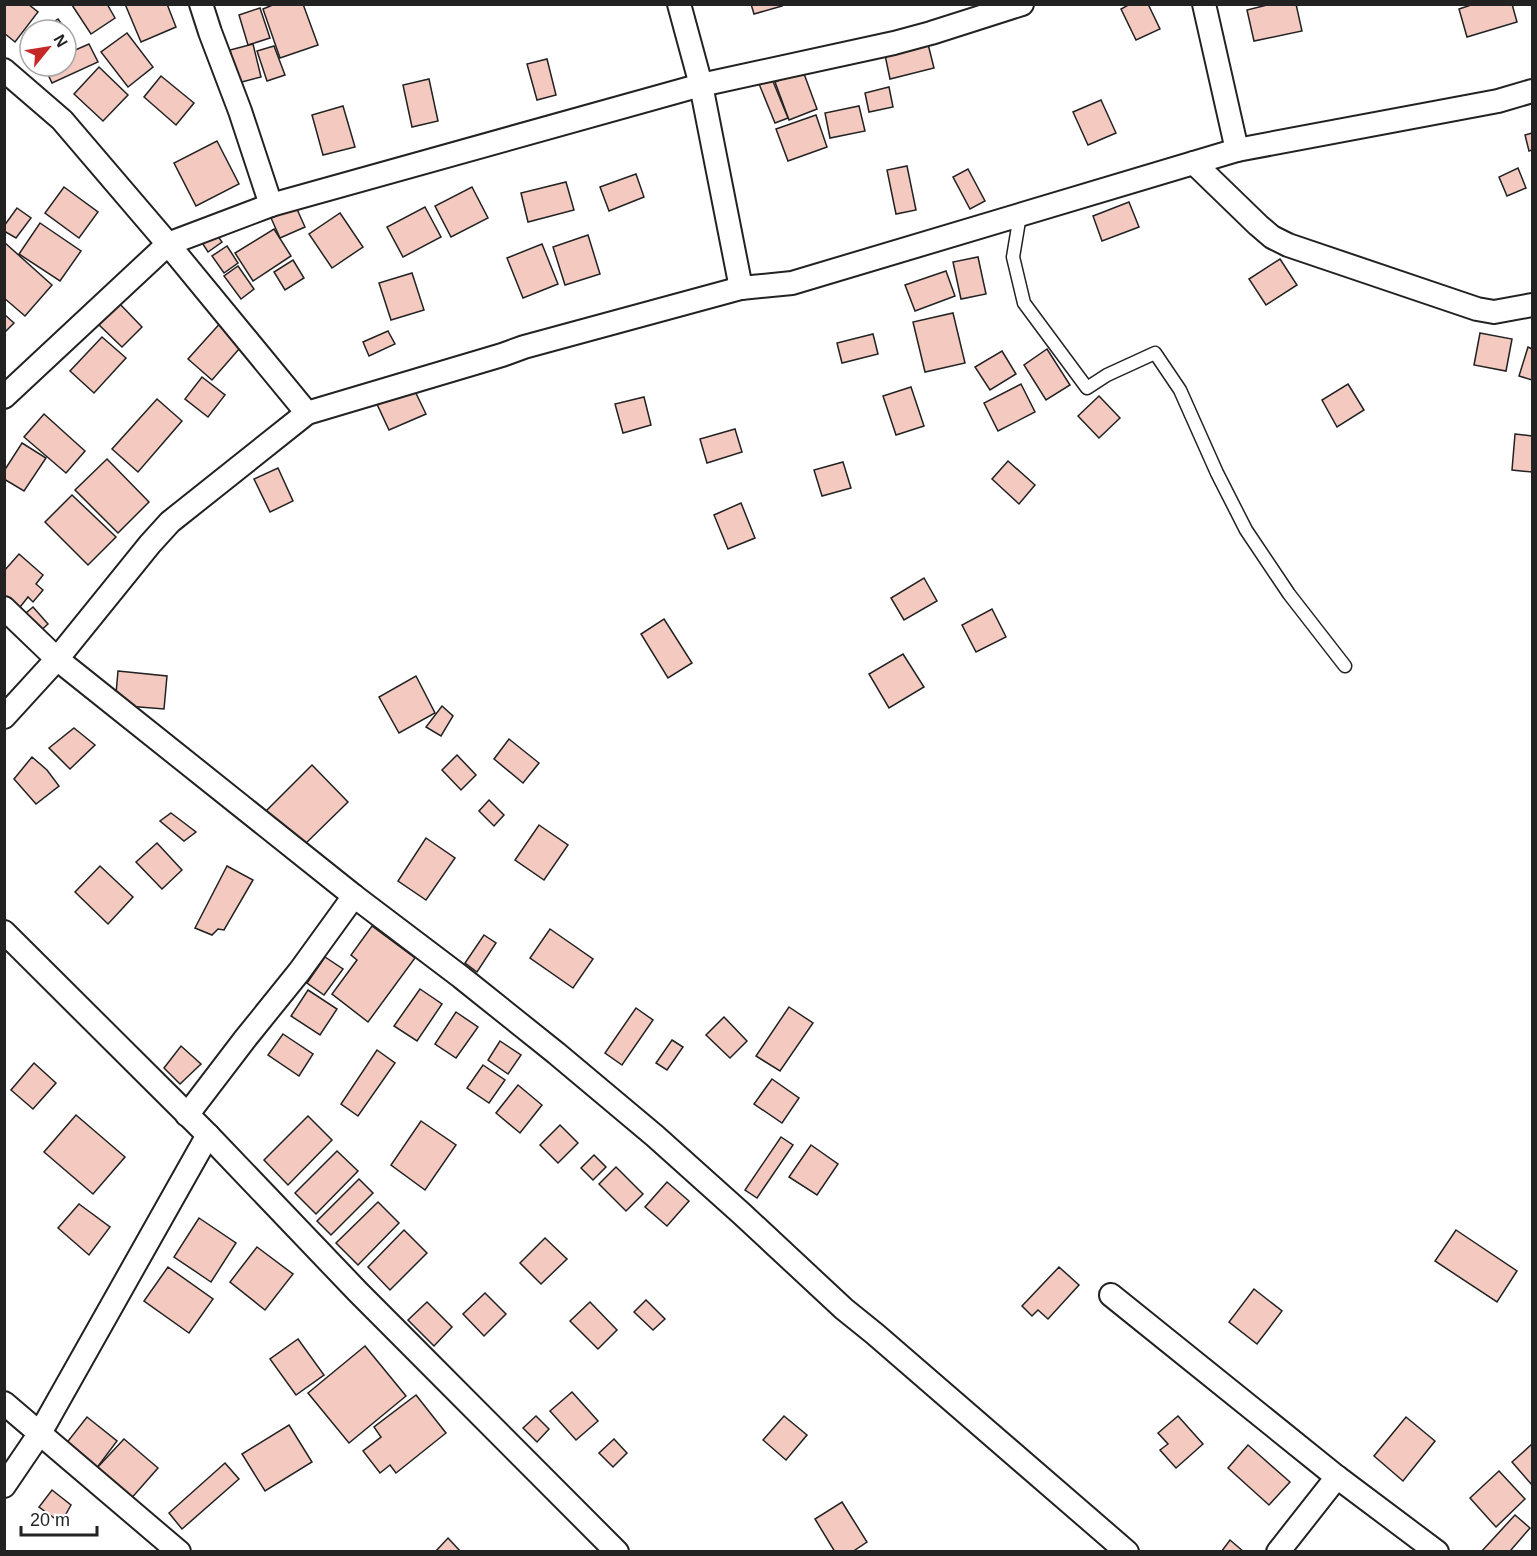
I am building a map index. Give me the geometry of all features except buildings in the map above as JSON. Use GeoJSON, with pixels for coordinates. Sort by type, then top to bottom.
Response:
{"type":"FeatureCollection","features":[{"type":"Feature","properties":{"kind":"street"},"geometry":{"type":"LineString","coordinates":[[201,4],[271,205]]}},
{"type":"Feature","properties":{"kind":"street"},"geometry":{"type":"LineString","coordinates":[[679,4],[701,85],[741,288]]}},
{"type":"Feature","properties":{"kind":"street"},"geometry":{"type":"LineString","coordinates":[[4,397],[168,244],[271,205],[701,85],[894,43],[1022,4]]}},
{"type":"Feature","properties":{"kind":"street"},"geometry":{"type":"LineString","coordinates":[[1204,4],[1237,150]]}},
{"type":"Feature","properties":{"kind":"street"},"geometry":{"type":"LineString","coordinates":[[4,70],[62,120],[308,412]]}},
{"type":"Feature","properties":{"kind":"street"},"geometry":{"type":"LineString","coordinates":[[4,717],[57,659],[150,543],[170,522],[308,412],[502,355],[524,346],[741,288],[792,283],[1237,150],[1498,101],[1533,91]]}},
{"type":"Feature","properties":{"kind":"street"},"geometry":{"type":"LineString","coordinates":[[1194,163],[1258,225],[1272,237],[1288,245],[1477,309],[1494,312],[1533,304]]}},
{"type":"Feature","properties":{"kind":"street"},"geometry":{"type":"LineString","coordinates":[[4,608],[57,659],[354,896],[461,977],[655,1136],[844,1309],[1127,1551]]}},
{"type":"Feature","properties":{"kind":"street"},"geometry":{"type":"LineString","coordinates":[[187,1115],[354,896]]}},
{"type":"Feature","properties":{"kind":"street"},"geometry":{"type":"LineString","coordinates":[[4,932],[208,1135],[358,1292],[618,1551]]}},
{"type":"Feature","properties":{"kind":"street"},"geometry":{"type":"LineString","coordinates":[[4,1486],[39,1433],[208,1135]]}},
{"type":"Feature","properties":{"kind":"street"},"geometry":{"type":"LineString","coordinates":[[1111,1295],[1336,1477],[1437,1551]]}},
{"type":"Feature","properties":{"kind":"street"},"geometry":{"type":"LineString","coordinates":[[4,1403],[179,1551]]}},
{"type":"Feature","properties":{"kind":"street"},"geometry":{"type":"LineString","coordinates":[[1278,1551],[1336,1477]]}},
{"type":"Feature","properties":{"kind":"lane"},"geometry":{"type":"LineString","coordinates":[[1020,215],[1013,257],[1024,303],[1087,388],[1107,375],[1155,353],[1180,390],[1217,473],[1246,530],[1289,594],[1345,666]]}}]}
